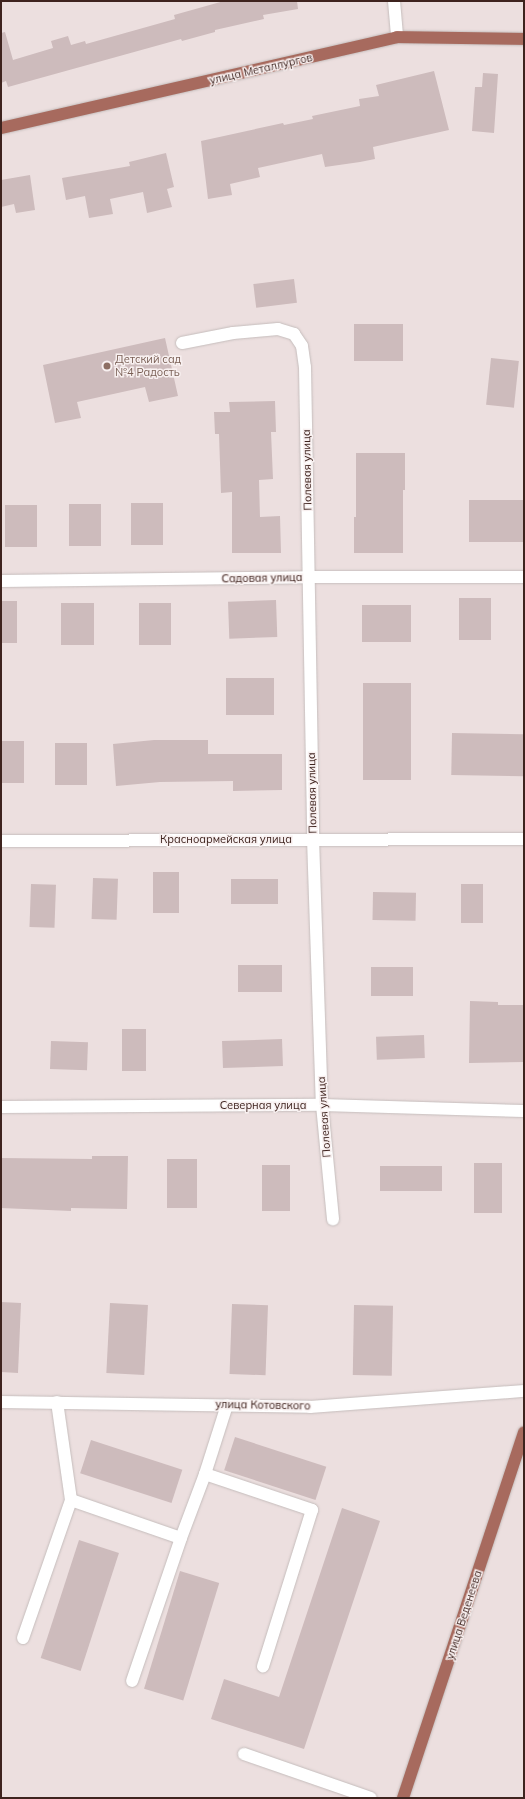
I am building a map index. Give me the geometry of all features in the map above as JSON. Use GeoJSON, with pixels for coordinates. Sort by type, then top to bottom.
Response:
{"type":"FeatureCollection","features":[{"type":"Feature","properties":{"kind":"main road","name":"улица Металлургов"},"geometry":{"type":"LineString","coordinates":[[1,128],[397,37],[524,39]]}},
{"type":"Feature","properties":{"kind":"main road","name":"улица Веденеева"},"geometry":{"type":"LineString","coordinates":[[403,1798],[524,1432]]}},
{"type":"Feature","properties":{"kind":"street"},"geometry":{"type":"LineString","coordinates":[[394,1],[397,37]]}},
{"type":"Feature","properties":{"kind":"street","name":"Полевая улица"},"geometry":{"type":"LineString","coordinates":[[182,343],[233,333],[278,329],[294,334],[302,346],[305,367],[313,838],[322,1105],[332,1220]]}},
{"type":"Feature","properties":{"kind":"street","name":"Садовая улица"},"geometry":{"type":"LineString","coordinates":[[1,581],[309,577],[524,577]]}},
{"type":"Feature","properties":{"kind":"street","name":"Красноармейская улица"},"geometry":{"type":"LineString","coordinates":[[1,841],[313,838],[524,839]]}},
{"type":"Feature","properties":{"kind":"street","name":"Северная улица"},"geometry":{"type":"LineString","coordinates":[[1,1107],[322,1105],[524,1111]]}},
{"type":"Feature","properties":{"kind":"street","name":"улица Котовского"},"geometry":{"type":"LineString","coordinates":[[1,1402],[310,1407],[524,1391]]}},
{"type":"Feature","properties":{"kind":"street"},"geometry":{"type":"LineString","coordinates":[[23,1638],[71,1500],[57,1402]]}},
{"type":"Feature","properties":{"kind":"street"},"geometry":{"type":"LineString","coordinates":[[132,1682],[181,1538],[205,1474],[227,1405]]}},
{"type":"Feature","properties":{"kind":"street"},"geometry":{"type":"LineString","coordinates":[[205,1474],[312,1510],[263,1666]]}},
{"type":"Feature","properties":{"kind":"street"},"geometry":{"type":"LineString","coordinates":[[71,1500],[181,1538]]}},
{"type":"Feature","properties":{"kind":"street"},"geometry":{"type":"LineString","coordinates":[[244,1754],[371,1798]]}},
{"type":"Feature","properties":{"kind":"building"},"geometry":{"type":"Polygon","coordinates":[[[224,1],[297,1],[298,9],[263,15],[264,19],[215,30],[215,32],[182,41],[181,39],[8,87],[6,81],[1,83],[1,33],[5,32],[13,60],[53,48],[51,41],[68,36],[71,45],[85,41],[86,44],[175,19],[174,15],[224,1]]]}},
{"type":"Feature","properties":{"kind":"building"},"geometry":{"type":"Polygon","coordinates":[[[434,71],[449,130],[373,147],[375,159],[360,162],[325,167],[322,154],[258,168],[260,177],[230,184],[232,195],[208,199],[201,141],[283,123],[284,125],[313,119],[312,116],[360,106],[359,99],[379,96],[376,85],[434,71]]]}},
{"type":"Feature","properties":{"kind":"building"},"geometry":{"type":"Polygon","coordinates":[[[483,73],[498,74],[494,133],[472,131],[475,87],[482,87],[483,73]]]}},
{"type":"Feature","properties":{"kind":"building"},"geometry":{"type":"Polygon","coordinates":[[[166,153],[174,187],[167,189],[172,207],[147,213],[143,192],[110,199],[113,214],[89,218],[85,196],[66,200],[62,178],[130,166],[129,162],[166,153]]]}},
{"type":"Feature","properties":{"kind":"building"},"geometry":{"type":"Polygon","coordinates":[[[30,175],[35,210],[16,213],[14,204],[1,207],[1,180],[30,175]]]}},
{"type":"Feature","properties":{"kind":"building"},"geometry":{"type":"Polygon","coordinates":[[[294,279],[297,303],[256,308],[253,284],[294,279]]]}},
{"type":"Feature","properties":{"kind":"building"},"geometry":{"type":"Polygon","coordinates":[[[354,324],[403,324],[403,361],[354,361],[354,324]]]}},
{"type":"Feature","properties":{"kind":"building"},"geometry":{"type":"Polygon","coordinates":[[[165,338],[178,396],[149,402],[145,387],[77,402],[81,418],[55,423],[43,365],[165,338]]]}},
{"type":"Feature","properties":{"kind":"building"},"geometry":{"type":"Polygon","coordinates":[[[491,358],[519,361],[514,408],[486,405],[491,358]]]}},
{"type":"Feature","properties":{"kind":"building"},"geometry":{"type":"Polygon","coordinates":[[[275,401],[276,432],[271,432],[273,479],[259,480],[260,517],[280,516],[281,553],[232,553],[232,492],[221,493],[219,434],[215,434],[214,412],[230,412],[229,402],[275,401]]]}},
{"type":"Feature","properties":{"kind":"building"},"geometry":{"type":"Polygon","coordinates":[[[356,453],[405,453],[405,490],[403,490],[403,553],[354,553],[354,517],[356,517],[356,453]]]}},
{"type":"Feature","properties":{"kind":"building"},"geometry":{"type":"Polygon","coordinates":[[[469,500],[524,500],[524,542],[469,542],[469,500]]]}},
{"type":"Feature","properties":{"kind":"building"},"geometry":{"type":"Polygon","coordinates":[[[131,503],[163,503],[163,545],[131,545],[131,503]]]}},
{"type":"Feature","properties":{"kind":"building"},"geometry":{"type":"Polygon","coordinates":[[[69,504],[101,504],[101,546],[69,546],[69,504]]]}},
{"type":"Feature","properties":{"kind":"building"},"geometry":{"type":"Polygon","coordinates":[[[5,505],[37,505],[37,547],[5,547],[5,505]]]}},
{"type":"Feature","properties":{"kind":"building"},"geometry":{"type":"Polygon","coordinates":[[[459,598],[491,598],[491,640],[459,640],[459,598]]]}},
{"type":"Feature","properties":{"kind":"building"},"geometry":{"type":"Polygon","coordinates":[[[276,600],[277,637],[229,639],[228,602],[276,600]]]}},
{"type":"Feature","properties":{"kind":"building"},"geometry":{"type":"Polygon","coordinates":[[[1,601],[17,601],[17,643],[1,643],[1,601]]]}},
{"type":"Feature","properties":{"kind":"building"},"geometry":{"type":"Polygon","coordinates":[[[61,603],[94,603],[94,645],[61,645],[61,603]]]}},
{"type":"Feature","properties":{"kind":"building"},"geometry":{"type":"Polygon","coordinates":[[[139,603],[171,603],[171,645],[139,645],[139,603]]]}},
{"type":"Feature","properties":{"kind":"building"},"geometry":{"type":"Polygon","coordinates":[[[362,605],[411,605],[411,642],[362,642],[362,605]]]}},
{"type":"Feature","properties":{"kind":"building"},"geometry":{"type":"Polygon","coordinates":[[[226,678],[274,678],[274,715],[226,715],[226,678]]]}},
{"type":"Feature","properties":{"kind":"building"},"geometry":{"type":"Polygon","coordinates":[[[363,683],[411,683],[411,780],[363,780],[363,683]]]}},
{"type":"Feature","properties":{"kind":"building"},"geometry":{"type":"Polygon","coordinates":[[[452,733],[524,734],[523,776],[451,775],[452,733]]]}},
{"type":"Feature","properties":{"kind":"building"},"geometry":{"type":"Polygon","coordinates":[[[154,740],[208,740],[208,754],[282,754],[282,790],[233,791],[233,781],[160,782],[116,786],[113,744],[154,740]]]}},
{"type":"Feature","properties":{"kind":"building"},"geometry":{"type":"Polygon","coordinates":[[[1,741],[24,741],[24,783],[1,783],[1,741]]]}},
{"type":"Feature","properties":{"kind":"building"},"geometry":{"type":"Polygon","coordinates":[[[55,743],[87,743],[87,785],[55,785],[55,743]]]}},
{"type":"Feature","properties":{"kind":"building"},"geometry":{"type":"Polygon","coordinates":[[[153,872],[179,872],[179,913],[153,913],[153,872]]]}},
{"type":"Feature","properties":{"kind":"building"},"geometry":{"type":"Polygon","coordinates":[[[93,878],[118,879],[117,920],[92,919],[93,878]]]}},
{"type":"Feature","properties":{"kind":"building"},"geometry":{"type":"Polygon","coordinates":[[[231,879],[278,879],[278,904],[231,904],[231,879]]]}},
{"type":"Feature","properties":{"kind":"building"},"geometry":{"type":"Polygon","coordinates":[[[31,884],[56,885],[54,928],[29,927],[31,884]]]}},
{"type":"Feature","properties":{"kind":"building"},"geometry":{"type":"Polygon","coordinates":[[[461,884],[483,884],[483,923],[461,923],[461,884]]]}},
{"type":"Feature","properties":{"kind":"building"},"geometry":{"type":"Polygon","coordinates":[[[373,892],[416,893],[416,921],[373,920],[373,892]]]}},
{"type":"Feature","properties":{"kind":"building"},"geometry":{"type":"Polygon","coordinates":[[[238,965],[282,965],[282,992],[238,992],[238,965]]]}},
{"type":"Feature","properties":{"kind":"building"},"geometry":{"type":"Polygon","coordinates":[[[371,967],[413,967],[413,996],[371,996],[371,967]]]}},
{"type":"Feature","properties":{"kind":"building"},"geometry":{"type":"Polygon","coordinates":[[[470,1001],[498,1002],[498,1005],[524,1005],[524,1062],[469,1063],[470,1001]]]}},
{"type":"Feature","properties":{"kind":"building"},"geometry":{"type":"Polygon","coordinates":[[[122,1029],[146,1029],[146,1071],[122,1071],[122,1029]]]}},
{"type":"Feature","properties":{"kind":"building"},"geometry":{"type":"Polygon","coordinates":[[[424,1035],[425,1058],[377,1060],[376,1037],[424,1035]]]}},
{"type":"Feature","properties":{"kind":"building"},"geometry":{"type":"Polygon","coordinates":[[[282,1039],[283,1066],[223,1068],[222,1041],[282,1039]]]}},
{"type":"Feature","properties":{"kind":"building"},"geometry":{"type":"Polygon","coordinates":[[[51,1041],[88,1042],[87,1070],[50,1069],[51,1041]]]}},
{"type":"Feature","properties":{"kind":"building"},"geometry":{"type":"Polygon","coordinates":[[[92,1156],[128,1156],[127,1209],[71,1208],[71,1211],[1,1208],[1,1158],[92,1159],[92,1156]]]}},
{"type":"Feature","properties":{"kind":"building"},"geometry":{"type":"Polygon","coordinates":[[[167,1159],[197,1159],[197,1208],[167,1208],[167,1159]]]}},
{"type":"Feature","properties":{"kind":"building"},"geometry":{"type":"Polygon","coordinates":[[[474,1163],[502,1163],[502,1213],[474,1213],[474,1163]]]}},
{"type":"Feature","properties":{"kind":"building"},"geometry":{"type":"Polygon","coordinates":[[[262,1165],[290,1165],[290,1211],[262,1211],[262,1165]]]}},
{"type":"Feature","properties":{"kind":"building"},"geometry":{"type":"Polygon","coordinates":[[[380,1166],[442,1166],[442,1191],[380,1191],[380,1166]]]}},
{"type":"Feature","properties":{"kind":"building"},"geometry":{"type":"Polygon","coordinates":[[[1,1302],[21,1303],[18,1373],[1,1372],[1,1302]]]}},
{"type":"Feature","properties":{"kind":"building"},"geometry":{"type":"Polygon","coordinates":[[[110,1303],[148,1305],[144,1375],[106,1373],[110,1303]]]}},
{"type":"Feature","properties":{"kind":"building"},"geometry":{"type":"Polygon","coordinates":[[[232,1304],[268,1305],[266,1375],[230,1374],[232,1304]]]}},
{"type":"Feature","properties":{"kind":"building"},"geometry":{"type":"Polygon","coordinates":[[[354,1305],[393,1306],[392,1376],[353,1375],[354,1305]]]}},
{"type":"Feature","properties":{"kind":"building"},"geometry":{"type":"Polygon","coordinates":[[[235,1437],[326,1467],[315,1500],[224,1470],[235,1437]]]}},
{"type":"Feature","properties":{"kind":"building"},"geometry":{"type":"Polygon","coordinates":[[[91,1440],[182,1470],[171,1503],[80,1473],[91,1440]]]}},
{"type":"Feature","properties":{"kind":"building"},"geometry":{"type":"Polygon","coordinates":[[[342,1508],[380,1521],[304,1749],[211,1719],[224,1679],[279,1697],[342,1508]]]}},
{"type":"Feature","properties":{"kind":"building"},"geometry":{"type":"Polygon","coordinates":[[[79,1540],[119,1553],[81,1671],[41,1658],[79,1540]]]}},
{"type":"Feature","properties":{"kind":"building"},"geometry":{"type":"Polygon","coordinates":[[[180,1571],[219,1583],[183,1701],[144,1689],[180,1571]]]}},
{"type":"Feature","properties":{"kind":"place","name":"Детский сад №4 Радость"},"geometry":{"type":"Point","coordinates":[107,366]}}]}
